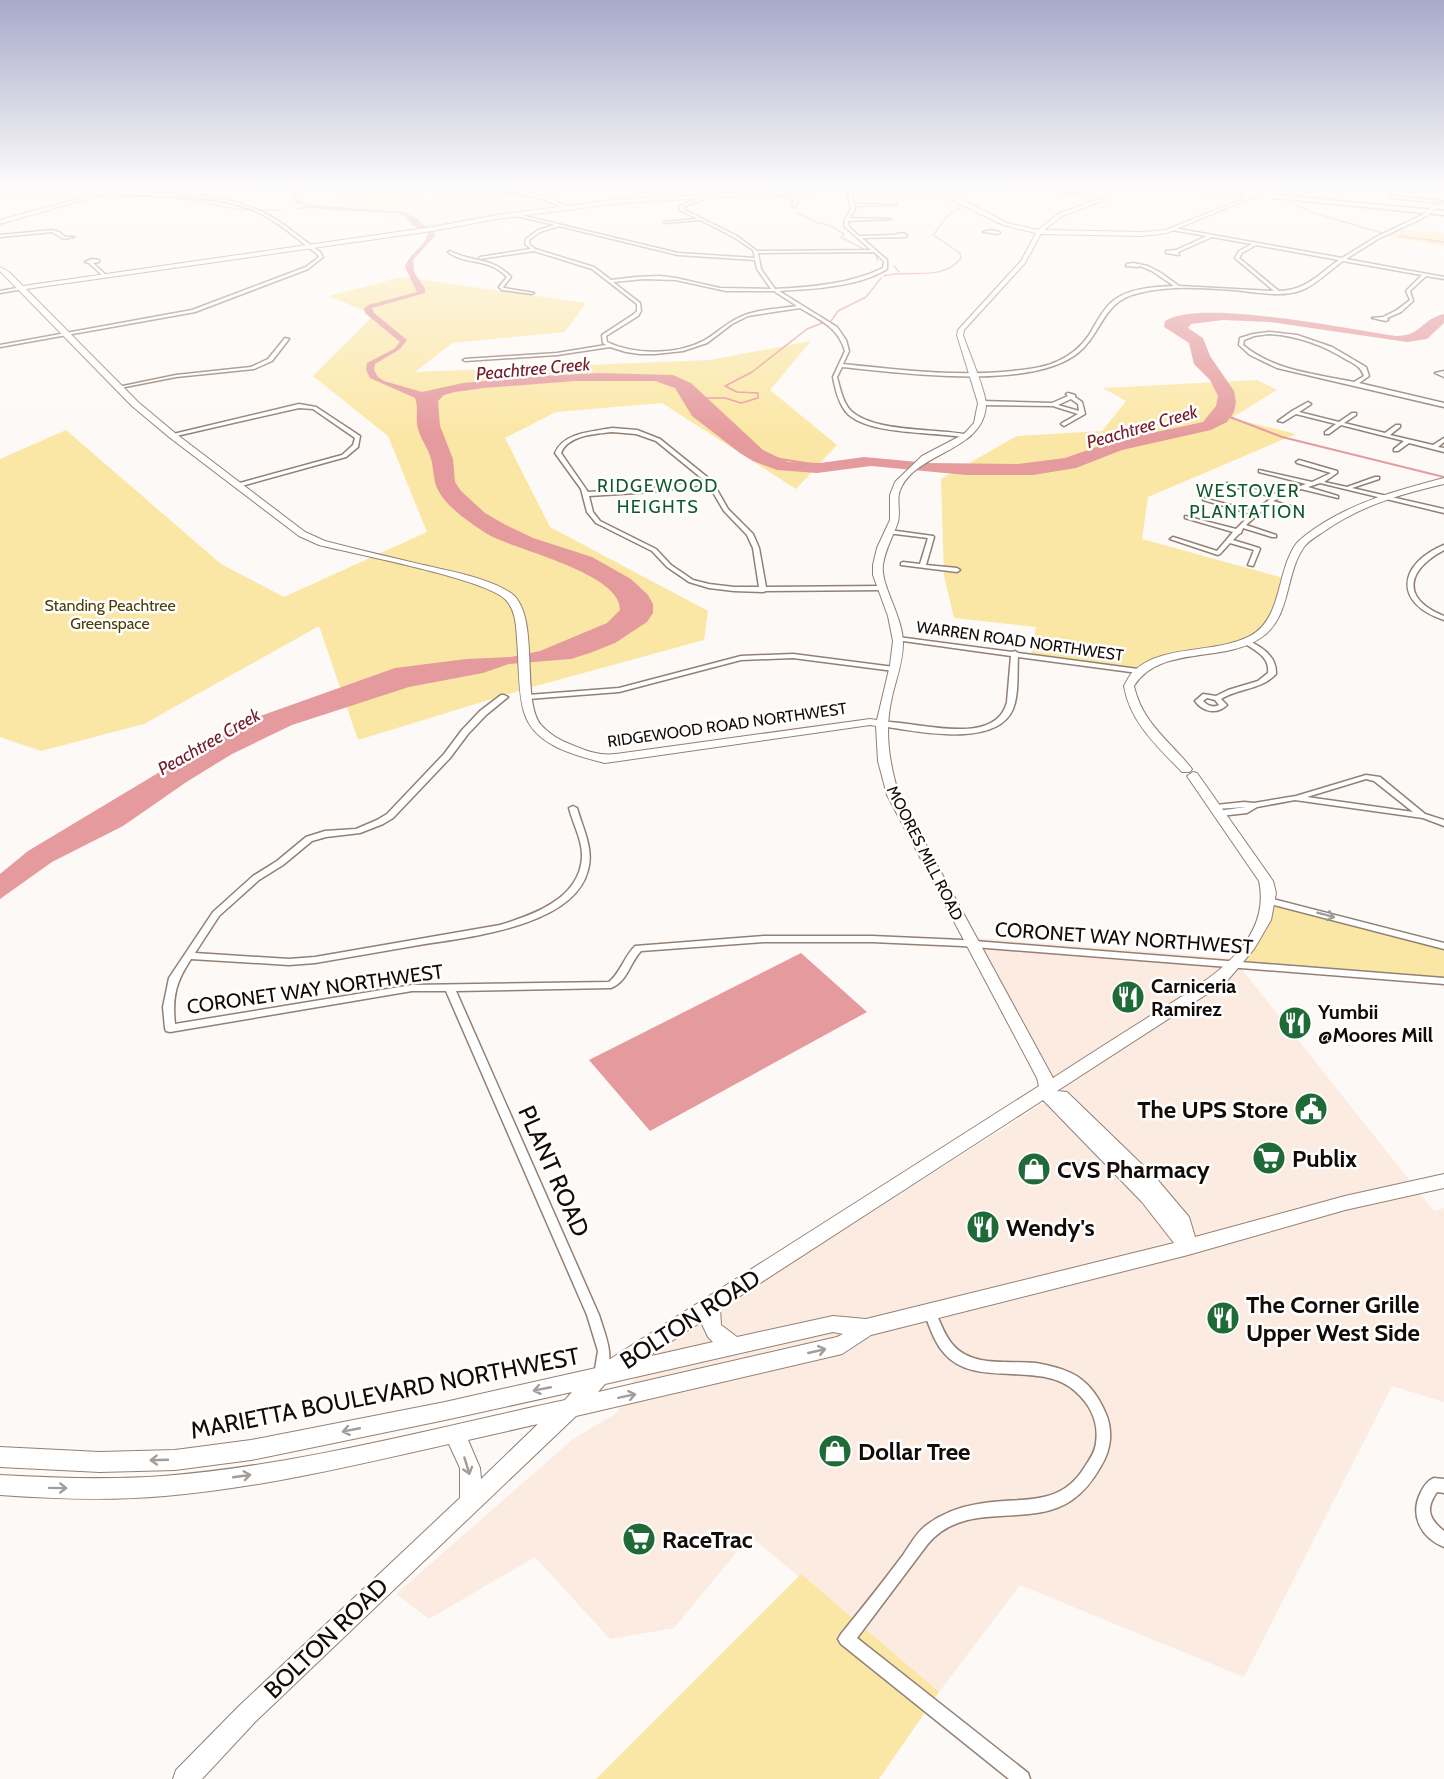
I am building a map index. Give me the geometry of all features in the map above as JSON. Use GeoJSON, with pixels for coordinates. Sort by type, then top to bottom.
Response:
{"type":"FeatureCollection","features":[{"type":"Feature","properties":{"kind":"street","name":"RIDGEWOOD ROAD NORTHWEST"},"geometry":{"type":"LineString","coordinates":[[2,270],[172,435],[313,540],[470,579],[503,592],[512,599],[517,608],[525,658],[531,718],[544,734],[580,753],[605,759],[862,723],[956,732],[979,729],[996,723],[1005,716],[1009,707],[1015,653]]}},
{"type":"Feature","properties":{"kind":"street"},"geometry":{"type":"LineString","coordinates":[[99,270],[105,276]]}},
{"type":"Feature","properties":{"kind":"street"},"geometry":{"type":"LineString","coordinates":[[0,292],[147,270]]}},
{"type":"Feature","properties":{"kind":"street"},"geometry":{"type":"LineString","coordinates":[[0,346],[185,313],[217,304],[300,270]]}},
{"type":"Feature","properties":{"kind":"street"},"geometry":{"type":"LineString","coordinates":[[498,270],[508,276],[501,288],[532,293]]}},
{"type":"Feature","properties":{"kind":"street"},"geometry":{"type":"LineString","coordinates":[[595,270],[637,301],[640,308],[636,315],[604,336],[603,341],[608,346]]}},
{"type":"Feature","properties":{"kind":"street"},"geometry":{"type":"LineString","coordinates":[[760,270],[773,289],[829,324],[840,334],[847,351],[836,373],[836,382],[846,409],[855,417],[887,427],[944,430],[968,436],[978,424],[981,403],[960,335],[961,330],[1016,270]]}},
{"type":"Feature","properties":{"kind":"street"},"geometry":{"type":"LineString","coordinates":[[612,281],[660,277],[724,290],[773,289],[848,283],[883,270]]}},
{"type":"Feature","properties":{"kind":"street"},"geometry":{"type":"LineString","coordinates":[[1151,270],[1158,272],[1178,287]]}},
{"type":"Feature","properties":{"kind":"street"},"geometry":{"type":"LineString","coordinates":[[1252,270],[1278,292]]}},
{"type":"Feature","properties":{"kind":"street"},"geometry":{"type":"LineString","coordinates":[[840,365],[912,372],[973,374],[1024,371],[1063,361],[1079,351],[1108,306],[1115,300],[1141,291],[1178,287],[1278,292],[1305,288],[1328,270]]}},
{"type":"Feature","properties":{"kind":"street"},"geometry":{"type":"LineString","coordinates":[[1404,270],[1444,278]]}},
{"type":"Feature","properties":{"kind":"street"},"geometry":{"type":"LineString","coordinates":[[1384,318],[1399,311],[1412,300],[1408,291],[1426,274]]}},
{"type":"Feature","properties":{"kind":"street"},"geometry":{"type":"LineString","coordinates":[[465,360],[557,354],[608,346],[640,352],[684,349],[704,342],[743,317],[800,307]]}},
{"type":"Feature","properties":{"kind":"street"},"geometry":{"type":"LineString","coordinates":[[1355,384],[1367,376],[1366,370],[1317,341],[1294,335],[1269,333],[1247,337],[1240,342],[1243,348],[1267,363],[1355,384],[1444,405]]}},
{"type":"Feature","properties":{"kind":"street"},"geometry":{"type":"LineString","coordinates":[[120,387],[176,376],[252,368],[270,360],[287,339]]}},
{"type":"Feature","properties":{"kind":"street"},"geometry":{"type":"LineString","coordinates":[[1444,372],[1437,372],[1444,376]]}},
{"type":"Feature","properties":{"kind":"street"},"geometry":{"type":"LineString","coordinates":[[1053,405],[1070,395],[1082,407],[1082,414]]}},
{"type":"Feature","properties":{"kind":"street"},"geometry":{"type":"LineString","coordinates":[[981,403],[1053,405],[1082,414]]}},
{"type":"Feature","properties":{"kind":"street"},"geometry":{"type":"LineString","coordinates":[[1281,421],[1308,404]]}},
{"type":"Feature","properties":{"kind":"street"},"geometry":{"type":"LineString","coordinates":[[172,435],[299,406],[314,408],[358,437],[356,446],[344,456],[238,485]]}},
{"type":"Feature","properties":{"kind":"street"},"geometry":{"type":"LineString","coordinates":[[1294,412],[1444,450]]}},
{"type":"Feature","properties":{"kind":"street"},"geometry":{"type":"LineString","coordinates":[[1064,424],[1082,414]]}},
{"type":"Feature","properties":{"kind":"street"},"geometry":{"type":"LineString","coordinates":[[1327,433],[1353,414]]}},
{"type":"Feature","properties":{"kind":"street"},"geometry":{"type":"LineString","coordinates":[[1386,435],[1398,426]]}},
{"type":"Feature","properties":{"kind":"street"},"geometry":{"type":"LineString","coordinates":[[764,590],[753,539],[726,510],[710,482],[652,437],[631,431],[605,431],[574,438],[564,443],[558,450],[562,461],[586,494],[590,512],[598,522],[654,550],[669,566],[684,577],[717,588],[764,590],[808,587],[883,588]]}},
{"type":"Feature","properties":{"kind":"street","name":"MOORES MILL ROAD"},"geometry":{"type":"LineString","coordinates":[[968,436],[925,458],[909,472],[896,489],[894,520],[878,565],[878,575],[898,639],[894,669],[881,724],[883,759],[887,777],[910,828],[1049,1088],[1096,1129],[1150,1183],[1183,1222],[1188,1247]]}},
{"type":"Feature","properties":{"kind":"street"},"geometry":{"type":"LineString","coordinates":[[1434,447],[1444,440]]}},
{"type":"Feature","properties":{"kind":"street"},"geometry":{"type":"LineString","coordinates":[[1396,450],[1408,441]]}},
{"type":"Feature","properties":{"kind":"street"},"geometry":{"type":"LineString","coordinates":[[1299,462],[1335,472],[1323,482]]}},
{"type":"Feature","properties":{"kind":"street"},"geometry":{"type":"LineString","coordinates":[[1261,471],[1311,484]]}},
{"type":"Feature","properties":{"kind":"street"},"geometry":{"type":"LineString","coordinates":[[1350,487],[1377,478]]}},
{"type":"Feature","properties":{"kind":"street"},"geometry":{"type":"LineString","coordinates":[[1444,481],[1383,497],[1349,511],[1302,543],[1293,559],[1276,615],[1263,631],[1246,642],[1223,649],[1159,661],[1138,671],[1129,686],[1133,708],[1218,810],[1266,881],[1270,891],[1269,901],[1444,946]]}},
{"type":"Feature","properties":{"kind":"street"},"geometry":{"type":"LineString","coordinates":[[586,494],[652,490],[710,482]]}},
{"type":"Feature","properties":{"kind":"street"},"geometry":{"type":"LineString","coordinates":[[1323,482],[1444,512]]}},
{"type":"Feature","properties":{"kind":"street"},"geometry":{"type":"LineString","coordinates":[[1173,539],[1218,553],[1255,513],[1277,496],[1311,484],[1323,482],[1383,497]]}},
{"type":"Feature","properties":{"kind":"street"},"geometry":{"type":"LineString","coordinates":[[1229,484],[1277,496]]}},
{"type":"Feature","properties":{"kind":"street"},"geometry":{"type":"LineString","coordinates":[[1300,488],[1336,497]]}},
{"type":"Feature","properties":{"kind":"street"},"geometry":{"type":"LineString","coordinates":[[1205,499],[1255,513]]}},
{"type":"Feature","properties":{"kind":"street"},"geometry":{"type":"LineString","coordinates":[[1270,502],[1302,511]]}},
{"type":"Feature","properties":{"kind":"street"},"geometry":{"type":"LineString","coordinates":[[1187,517],[1274,536]]}},
{"type":"Feature","properties":{"kind":"street"},"geometry":{"type":"LineString","coordinates":[[923,565],[933,528]]}},
{"type":"Feature","properties":{"kind":"street"},"geometry":{"type":"LineString","coordinates":[[889,532],[931,537]]}},
{"type":"Feature","properties":{"kind":"street"},"geometry":{"type":"LineString","coordinates":[[1230,541],[1257,549],[1251,564]]}},
{"type":"Feature","properties":{"kind":"street"},"geometry":{"type":"LineString","coordinates":[[1444,547],[1419,564],[1411,584],[1412,597],[1417,605],[1444,618]]}},
{"type":"Feature","properties":{"kind":"street"},"geometry":{"type":"LineString","coordinates":[[903,564],[957,570]]}},
{"type":"Feature","properties":{"kind":"street","name":"WARREN ROAD NORTHWEST"},"geometry":{"type":"LineString","coordinates":[[898,639],[1138,671]]}},
{"type":"Feature","properties":{"kind":"street"},"geometry":{"type":"LineString","coordinates":[[1217,698],[1232,689],[1262,682],[1272,674],[1273,666],[1269,658],[1246,642]]}},
{"type":"Feature","properties":{"kind":"street"},"geometry":{"type":"LineString","coordinates":[[528,697],[619,690],[741,658],[794,657],[894,669]]}},
{"type":"Feature","properties":{"kind":"street","name":"CORONET WAY NORTHWEST"},"geometry":{"type":"LineString","coordinates":[[504,697],[483,713],[447,756],[390,816],[370,827],[318,836],[301,844],[280,863],[256,878],[216,914],[174,978],[168,1007],[170,1028],[195,1026],[412,988],[611,985],[622,978],[630,956],[638,948],[809,938],[973,944],[1444,981]]}},
{"type":"Feature","properties":{"kind":"street"},"geometry":{"type":"LineString","coordinates":[[1218,810],[1247,810],[1254,805],[1295,798],[1366,777],[1377,779],[1424,816]]}},
{"type":"Feature","properties":{"kind":"street"},"geometry":{"type":"LineString","coordinates":[[1295,798],[1424,816],[1444,823]]}},
{"type":"Feature","properties":{"kind":"street"},"geometry":{"type":"LineString","coordinates":[[188,956],[289,962],[315,960],[500,928],[522,922],[557,904],[569,893],[582,874],[586,851],[573,808]]}},
{"type":"Feature","properties":{"kind":"street","name":"BOLTON ROAD"},"geometry":{"type":"LineString","coordinates":[[184,1779],[241,1720],[570,1408],[599,1377],[1222,976],[1235,964],[1258,931],[1269,901]]}},
{"type":"Feature","properties":{"kind":"street","name":"PLANT ROAD"},"geometry":{"type":"LineString","coordinates":[[449,987],[592,1315],[604,1351],[599,1377]]}},
{"type":"Feature","properties":{"kind":"street"},"geometry":{"type":"LineString","coordinates":[[0,1485],[94,1489],[184,1484],[265,1473],[570,1408],[842,1346],[866,1328],[1188,1247],[1345,1203],[1444,1181]]}},
{"type":"Feature","properties":{"kind":"street"},"geometry":{"type":"LineString","coordinates":[[712,1305],[709,1316],[714,1331],[724,1340],[738,1346]]}},
{"type":"Feature","properties":{"kind":"street"},"geometry":{"type":"LineString","coordinates":[[930,1313],[941,1338],[952,1354],[967,1362],[1046,1370],[1069,1378],[1086,1391],[1098,1408],[1105,1442],[1091,1473],[1079,1489],[1060,1501],[1038,1506],[975,1510],[951,1516],[931,1530],[848,1641],[1022,1779]]}},
{"type":"Feature","properties":{"kind":"street","name":"MARIETTA BOULEVARD NORTHWEST"},"geometry":{"type":"LineString","coordinates":[[0,1457],[100,1462],[175,1460],[251,1450],[599,1377],[833,1324],[866,1328]]}},
{"type":"Feature","properties":{"kind":"street"},"geometry":{"type":"LineString","coordinates":[[454,1433],[470,1468],[471,1501]]}},
{"type":"Feature","properties":{"kind":"street"},"geometry":{"type":"LineString","coordinates":[[1444,1486],[1434,1485],[1425,1495],[1421,1509],[1425,1523],[1444,1540]]}},
{"type":"Feature","properties":{"kind":"shaded area"},"geometry":{"type":"Polygon","coordinates":[[[406,270],[414,270],[425,293],[372,308],[374,313],[407,340],[400,349],[375,364],[374,370],[384,381],[422,392],[463,383],[542,376],[599,373],[673,375],[691,383],[763,450],[788,462],[820,463],[864,457],[929,463],[1018,464],[1065,458],[1114,441],[1203,422],[1216,406],[1218,396],[1210,380],[1194,364],[1189,343],[1164,327],[1165,321],[1183,315],[1241,314],[1396,336],[1411,333],[1436,316],[1444,314],[1444,323],[1427,339],[1407,342],[1270,322],[1223,320],[1191,324],[1188,328],[1203,338],[1210,356],[1234,391],[1236,402],[1234,412],[1227,422],[1211,430],[1122,450],[1076,468],[1033,475],[966,475],[871,466],[817,473],[777,470],[753,461],[740,453],[692,416],[675,388],[655,381],[575,381],[484,388],[444,395],[438,401],[440,426],[453,459],[455,482],[461,491],[485,513],[504,524],[533,538],[592,557],[631,579],[648,595],[653,604],[653,613],[647,622],[615,643],[571,659],[509,664],[483,673],[409,687],[292,725],[232,754],[123,826],[52,862],[0,899],[0,874],[28,851],[233,728],[395,668],[466,659],[511,657],[540,651],[607,623],[620,610],[616,597],[604,585],[565,564],[489,535],[454,510],[442,497],[436,486],[431,459],[418,429],[415,398],[370,378],[366,370],[367,363],[394,349],[400,342],[365,313],[364,309],[368,305],[417,292],[406,270]]]}},
{"type":"Feature","properties":{"kind":"shaded area"},"geometry":{"type":"Polygon","coordinates":[[[976,938],[1229,958],[1240,967],[1434,1211],[1444,1208],[1444,1402],[1392,1386],[1244,1677],[1020,1585],[939,1692],[750,1536],[674,1628],[610,1639],[535,1557],[429,1619],[396,1594],[573,1439],[617,1413],[645,1356],[1061,1092],[976,938]]]}},
{"type":"Feature","properties":{"kind":"shaded area"},"geometry":{"type":"Polygon","coordinates":[[[801,953],[867,1012],[650,1131],[589,1060],[801,953]]]}},
{"type":"Feature","properties":{"kind":"green space","name":"Standing Peachtree Greenspace"},"geometry":{"type":"Polygon","coordinates":[[[402,277],[586,303],[565,332],[452,343],[415,372],[710,360],[811,341],[770,390],[837,445],[796,489],[662,403],[556,412],[505,438],[550,527],[708,611],[704,640],[525,689],[358,740],[319,626],[144,724],[41,751],[0,737],[0,459],[66,430],[221,564],[284,597],[427,532],[388,436],[313,376],[374,315],[329,296],[402,277]]]}},
{"type":"Feature","properties":{"kind":"green space"},"geometry":{"type":"Polygon","coordinates":[[[1257,380],[1277,390],[1231,418],[1296,434],[1148,497],[1142,539],[1291,580],[1273,621],[1251,644],[1148,666],[1140,673],[1120,666],[1031,655],[1036,627],[954,618],[944,576],[941,479],[1017,436],[1102,431],[1126,401],[1103,388],[1257,380]]]}},
{"type":"Feature","properties":{"kind":"green space"},"geometry":{"type":"Polygon","coordinates":[[[1269,901],[1444,947],[1444,978],[1235,964],[1269,901]]]}},
{"type":"Feature","properties":{"kind":"green space"},"geometry":{"type":"Polygon","coordinates":[[[801,1574],[939,1692],[879,1779],[596,1779],[801,1574]]]}},
{"type":"Feature","properties":{"kind":"waterway"},"geometry":{"type":"LineString","coordinates":[[884,276],[945,270]]}},
{"type":"Feature","properties":{"kind":"waterway"},"geometry":{"type":"LineString","coordinates":[[831,321],[838,311],[866,297],[881,278]]}},
{"type":"Feature","properties":{"kind":"waterway"},"geometry":{"type":"LineString","coordinates":[[702,398],[725,398],[741,403],[758,398],[758,393],[737,392],[725,386],[752,372],[807,329],[822,323]]}},
{"type":"Feature","properties":{"kind":"waterway"},"geometry":{"type":"LineString","coordinates":[[1229,417],[1234,419]]}},
{"type":"Feature","properties":{"kind":"waterway"},"geometry":{"type":"LineString","coordinates":[[1230,417],[1282,437],[1444,477]]}},
{"type":"Feature","properties":{"kind":"waterway","name":"Peachtree Creek"},"geometry":{"type":"LineString","coordinates":[[774,458],[812,464]]}},
{"type":"Feature","properties":{"kind":"place","name":"Carniceria Ramirez"},"geometry":{"type":"Point","coordinates":[1128,997]}},
{"type":"Feature","properties":{"kind":"place","name":"Yumbii @Moores Mill"},"geometry":{"type":"Point","coordinates":[1295,1023]}},
{"type":"Feature","properties":{"kind":"place","name":"The UPS Store"},"geometry":{"type":"Point","coordinates":[1311,1109]}},
{"type":"Feature","properties":{"kind":"place","name":"Publix"},"geometry":{"type":"Point","coordinates":[1269,1158]}},
{"type":"Feature","properties":{"kind":"place","name":"CVS Pharmacy"},"geometry":{"type":"Point","coordinates":[1034,1169]}},
{"type":"Feature","properties":{"kind":"place","name":"Wendy's"},"geometry":{"type":"Point","coordinates":[983,1227]}},
{"type":"Feature","properties":{"kind":"place","name":"The Corner Grille Upper West Side"},"geometry":{"type":"Point","coordinates":[1223,1318]}},
{"type":"Feature","properties":{"kind":"place","name":"Dollar Tree"},"geometry":{"type":"Point","coordinates":[835,1451]}},
{"type":"Feature","properties":{"kind":"place","name":"RaceTrac"},"geometry":{"type":"Point","coordinates":[639,1539]}},
{"type":"Feature","properties":{"kind":"district","name":"RIDGEWOOD HEIGHTS"},"geometry":{"type":"Point","coordinates":[658,496]}},
{"type":"Feature","properties":{"kind":"district","name":"WESTOVER PLANTATION"},"geometry":{"type":"Point","coordinates":[1248,501]}}]}
